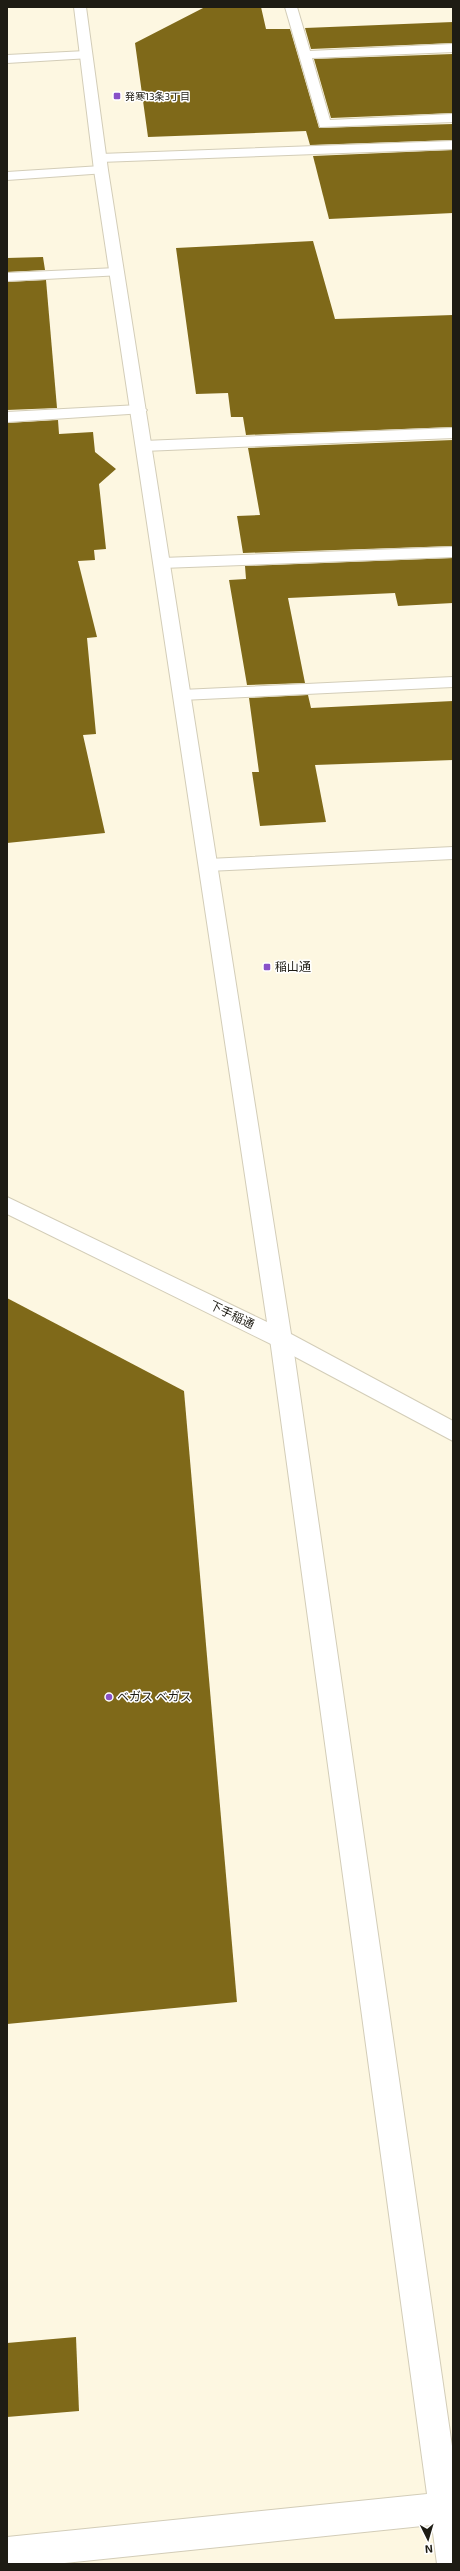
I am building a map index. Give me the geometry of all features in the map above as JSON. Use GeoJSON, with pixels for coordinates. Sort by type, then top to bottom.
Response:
{"type":"FeatureCollection","features":[{"type":"Feature","properties":{"kind":"street"},"geometry":{"type":"LineString","coordinates":[[80,7],[117,272],[281,1339],[453,2564]]}},
{"type":"Feature","properties":{"kind":"street"},"geometry":{"type":"LineString","coordinates":[[291,7],[325,124],[453,118]]}},
{"type":"Feature","properties":{"kind":"street"},"geometry":{"type":"LineString","coordinates":[[305,55],[453,48]]}},
{"type":"Feature","properties":{"kind":"street"},"geometry":{"type":"LineString","coordinates":[[7,59],[86,55]]}},
{"type":"Feature","properties":{"kind":"street"},"geometry":{"type":"LineString","coordinates":[[7,176],[101,164],[453,145]]}},
{"type":"Feature","properties":{"kind":"street"},"geometry":{"type":"LineString","coordinates":[[7,277],[117,272]]}},
{"type":"Feature","properties":{"kind":"street"},"geometry":{"type":"LineString","coordinates":[[7,416],[139,410]]}},
{"type":"Feature","properties":{"kind":"street"},"geometry":{"type":"LineString","coordinates":[[144,446],[453,433]]}},
{"type":"Feature","properties":{"kind":"street"},"geometry":{"type":"LineString","coordinates":[[162,563],[453,552]]}},
{"type":"Feature","properties":{"kind":"street"},"geometry":{"type":"LineString","coordinates":[[182,695],[453,682]]}},
{"type":"Feature","properties":{"kind":"street"},"geometry":{"type":"LineString","coordinates":[[208,865],[453,853]]}},
{"type":"Feature","properties":{"kind":"street","name":"下手稲通"},"geometry":{"type":"LineString","coordinates":[[7,1205],[281,1339],[453,1432]]}},
{"type":"Feature","properties":{"kind":"street"},"geometry":{"type":"LineString","coordinates":[[7,2553],[445,2508]]}},
{"type":"Feature","properties":{"kind":"building"},"geometry":{"type":"Polygon","coordinates":[[[205,7],[261,7],[266,29],[290,29],[319,128],[453,124],[453,140],[310,145],[306,131],[148,137],[135,43],[205,7]]]}},
{"type":"Feature","properties":{"kind":"building"},"geometry":{"type":"Polygon","coordinates":[[[453,22],[453,43],[311,49],[305,28],[453,22]]]}},
{"type":"Feature","properties":{"kind":"building"},"geometry":{"type":"Polygon","coordinates":[[[453,54],[453,113],[331,118],[314,59],[453,54]]]}},
{"type":"Feature","properties":{"kind":"building"},"geometry":{"type":"Polygon","coordinates":[[[453,150],[453,213],[329,219],[313,156],[453,150]]]}},
{"type":"Feature","properties":{"kind":"building"},"geometry":{"type":"Polygon","coordinates":[[[313,241],[335,319],[453,315],[453,427],[246,435],[243,417],[231,417],[228,393],[196,394],[176,248],[313,241]]]}},
{"type":"Feature","properties":{"kind":"building"},"geometry":{"type":"Polygon","coordinates":[[[43,257],[45,270],[7,272],[7,258],[43,257]]]}},
{"type":"Feature","properties":{"kind":"building"},"geometry":{"type":"Polygon","coordinates":[[[46,280],[57,408],[7,410],[7,282],[46,280]]]}},
{"type":"Feature","properties":{"kind":"building"},"geometry":{"type":"Polygon","coordinates":[[[58,420],[59,434],[93,432],[95,452],[116,469],[99,484],[106,549],[94,550],[95,560],[78,561],[97,637],[87,638],[96,734],[83,735],[105,833],[7,843],[7,423],[58,420]]]}},
{"type":"Feature","properties":{"kind":"building"},"geometry":{"type":"Polygon","coordinates":[[[453,440],[453,546],[243,553],[237,516],[260,515],[248,448],[453,440]]]}},
{"type":"Feature","properties":{"kind":"building"},"geometry":{"type":"Polygon","coordinates":[[[453,558],[453,603],[398,606],[395,593],[288,598],[305,683],[247,685],[229,580],[246,579],[245,566],[453,558]]]}},
{"type":"Feature","properties":{"kind":"building"},"geometry":{"type":"Polygon","coordinates":[[[308,695],[311,708],[453,701],[453,760],[315,765],[326,822],[260,826],[252,772],[259,772],[249,698],[308,695]]]}},
{"type":"Feature","properties":{"kind":"building","name":"ベガス ベガス"},"geometry":{"type":"Polygon","coordinates":[[[7,1298],[184,1391],[237,2002],[7,2024],[7,1298]]]}},
{"type":"Feature","properties":{"kind":"building"},"geometry":{"type":"Polygon","coordinates":[[[76,2337],[79,2411],[7,2417],[7,2343],[76,2337]]]}},
{"type":"Feature","properties":{"kind":"place","name":"発寒13条3丁目"},"geometry":{"type":"Point","coordinates":[117,96]}},
{"type":"Feature","properties":{"kind":"place","name":"稲山通"},"geometry":{"type":"Point","coordinates":[267,967]}},
{"type":"Feature","properties":{"kind":"place","name":"ベガス ベガス"},"geometry":{"type":"Point","coordinates":[109,1697]}}]}
